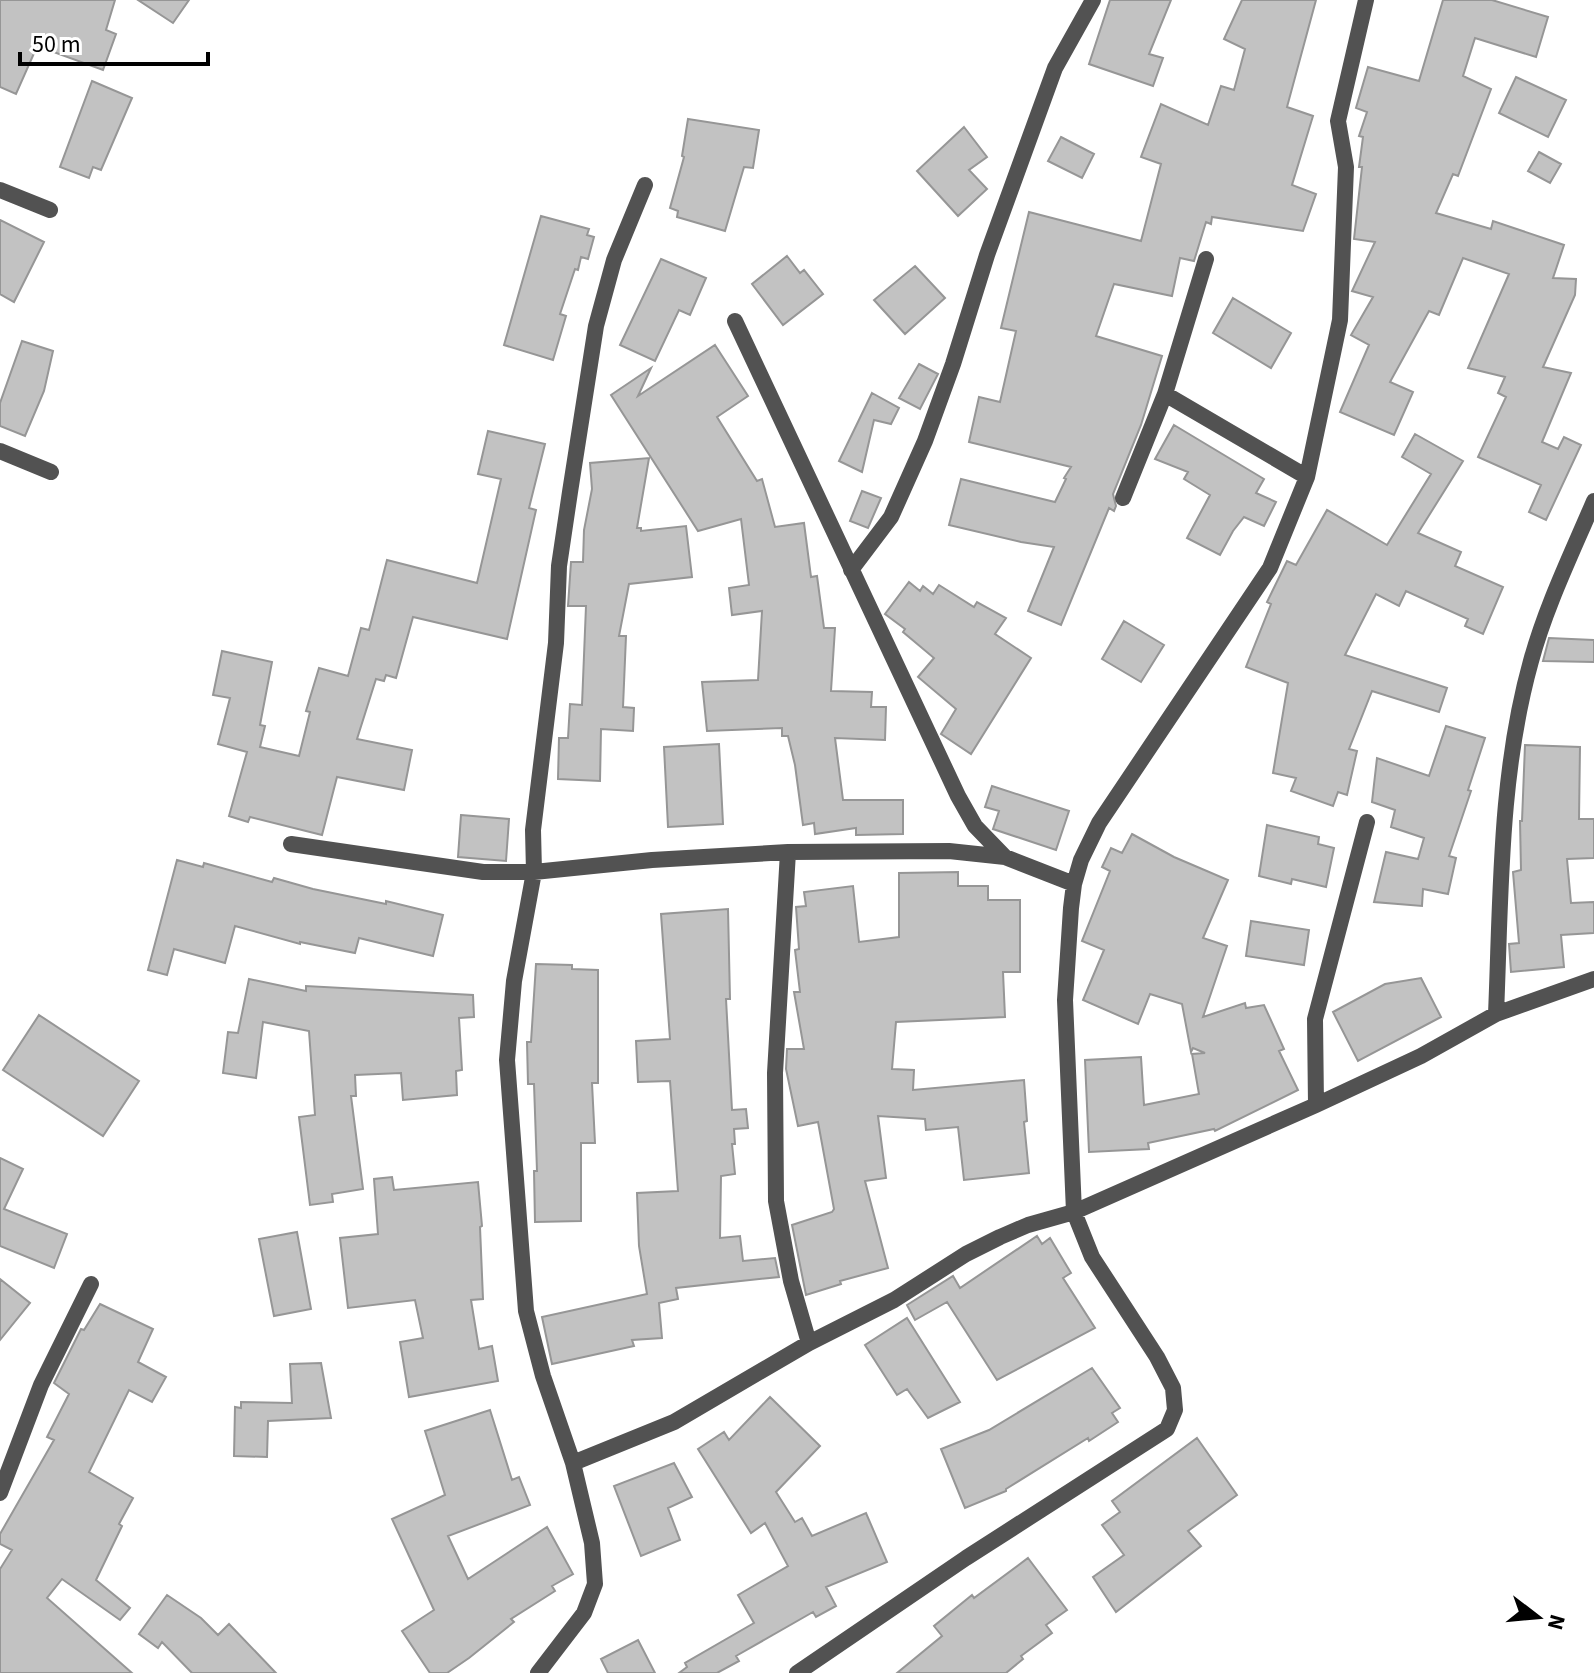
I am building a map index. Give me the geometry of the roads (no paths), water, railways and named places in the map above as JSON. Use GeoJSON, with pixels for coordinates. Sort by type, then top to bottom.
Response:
{"type":"FeatureCollection","features":[{"type":"Feature","properties":{"kind":"street"},"geometry":{"type":"LineString","coordinates":[[851,570],[891,517],[925,441],[987,255],[1055,68],[1093,0]]}},
{"type":"Feature","properties":{"kind":"street"},"geometry":{"type":"LineString","coordinates":[[797,1673],[966,1558],[1167,1429],[1175,1410],[1173,1388],[1157,1357],[1092,1257],[1074,1212],[1065,1000],[1074,884],[1081,860],[1099,823],[1270,568],[1307,477],[1340,320],[1346,167],[1338,121],[1366,0]]}},
{"type":"Feature","properties":{"kind":"street"},"geometry":{"type":"LineString","coordinates":[[538,1673],[584,1613],[595,1584],[592,1543],[573,1463],[543,1376],[526,1311],[507,1060],[514,981],[534,872],[533,830],[556,643],[559,566],[596,326],[614,260],[645,185]]}},
{"type":"Feature","properties":{"kind":"street"},"geometry":{"type":"LineString","coordinates":[[0,190],[50,210]]}},
{"type":"Feature","properties":{"kind":"street"},"geometry":{"type":"LineString","coordinates":[[1123,498],[1165,394],[1206,259]]}},
{"type":"Feature","properties":{"kind":"street"},"geometry":{"type":"LineString","coordinates":[[735,321],[958,796],[975,826],[1005,857]]}},
{"type":"Feature","properties":{"kind":"street"},"geometry":{"type":"LineString","coordinates":[[1165,394],[1307,477]]}},
{"type":"Feature","properties":{"kind":"street"},"geometry":{"type":"LineString","coordinates":[[0,451],[51,472]]}},
{"type":"Feature","properties":{"kind":"street"},"geometry":{"type":"LineString","coordinates":[[1496,1014],[1504,831],[1516,731],[1531,660],[1594,501]]}},
{"type":"Feature","properties":{"kind":"street"},"geometry":{"type":"LineString","coordinates":[[1316,1105],[1315,1019],[1367,822]]}},
{"type":"Feature","properties":{"kind":"street"},"geometry":{"type":"LineString","coordinates":[[291,844],[483,872],[534,872],[652,860],[788,852],[949,851],[1005,857],[1074,884]]}},
{"type":"Feature","properties":{"kind":"street"},"geometry":{"type":"LineString","coordinates":[[788,852],[775,1073],[776,1201],[791,1281],[809,1343]]}},
{"type":"Feature","properties":{"kind":"street"},"geometry":{"type":"LineString","coordinates":[[573,1463],[674,1422],[809,1343],[894,1300],[966,1254],[1028,1225],[1074,1212],[1316,1105],[1421,1056],[1496,1014],[1594,979]]}},
{"type":"Feature","properties":{"kind":"street"},"geometry":{"type":"LineString","coordinates":[[0,1493],[41,1385],[91,1284]]}}]}
